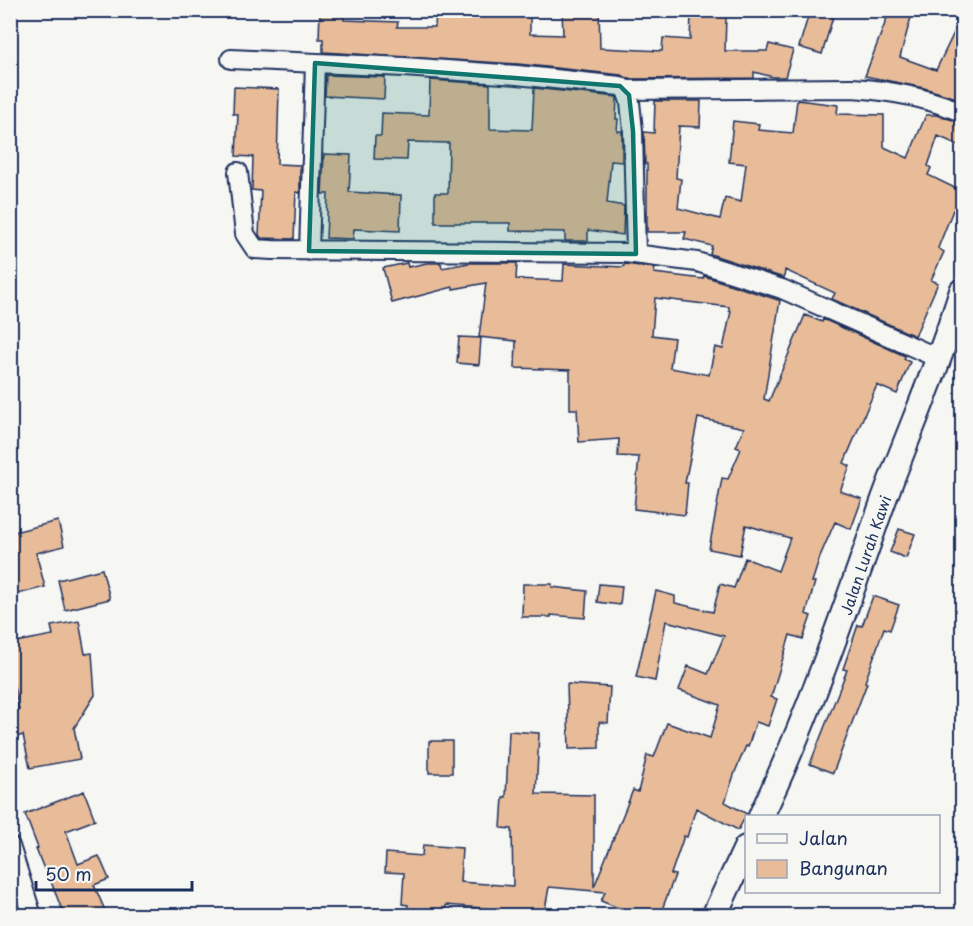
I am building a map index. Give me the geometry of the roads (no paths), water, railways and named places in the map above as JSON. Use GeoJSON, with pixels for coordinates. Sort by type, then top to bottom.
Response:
{"type":"FeatureCollection","features":[{"type":"Feature","properties":{"kind":"street"},"geometry":{"type":"LineString","coordinates":[[231,59],[404,67],[528,76],[609,84],[626,90],[864,89],[916,96],[963,112]]}},
{"type":"Feature","properties":{"kind":"street"},"geometry":{"type":"LineString","coordinates":[[309,251],[315,63]]}},
{"type":"Feature","properties":{"kind":"street"},"geometry":{"type":"LineString","coordinates":[[626,90],[630,102],[633,131],[636,254]]}},
{"type":"Feature","properties":{"kind":"street"},"geometry":{"type":"LineString","coordinates":[[238,172],[244,234],[255,249],[636,254],[697,261],[782,289],[940,358]]}},
{"type":"Feature","properties":{"kind":"street","name":"Jalan Lurah Kawi"},"geometry":{"type":"LineString","coordinates":[[761,815],[808,711],[885,497],[940,358],[963,291]]}},
{"type":"Feature","properties":{"kind":"street"},"geometry":{"type":"LineString","coordinates":[[10,846],[32,915]]}},
{"type":"Feature","properties":{"kind":"street"},"geometry":{"type":"LineString","coordinates":[[714,915],[745,852]]}}]}
